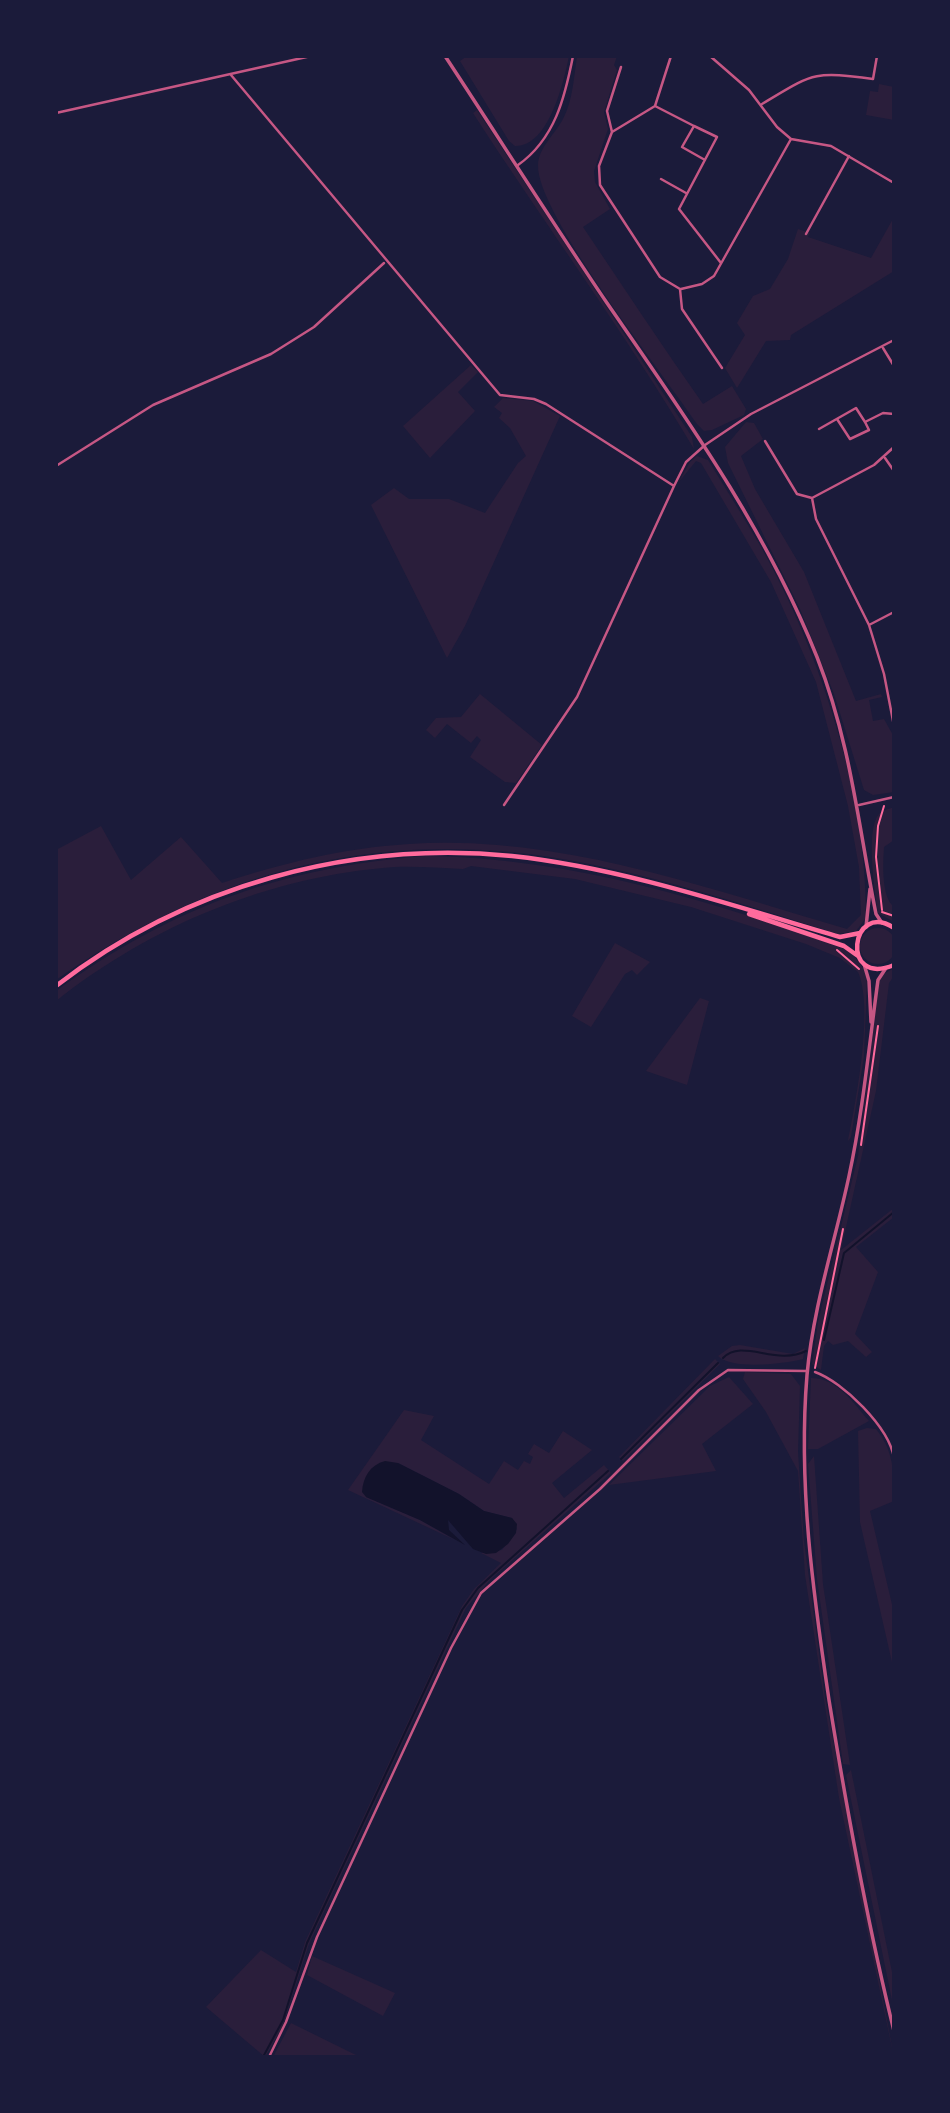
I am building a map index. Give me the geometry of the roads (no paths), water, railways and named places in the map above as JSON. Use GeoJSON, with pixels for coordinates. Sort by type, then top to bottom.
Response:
{"type":"FeatureCollection","features":[{"type":"Feature","properties":{"kind":"main road"},"geometry":{"type":"LineString","coordinates":[[56,986],[127,938],[220,894],[329,863],[411,853],[512,856],[554,862],[654,885],[844,938],[860,933]]}},
{"type":"Feature","properties":{"kind":"main road"},"geometry":{"type":"LineString","coordinates":[[732,907],[844,946],[874,969],[893,965]]}},
{"type":"Feature","properties":{"kind":"main road"},"geometry":{"type":"LineString","coordinates":[[858,956],[856,944],[860,933],[866,927],[882,923],[894,929]]}},
{"type":"Feature","properties":{"kind":"street"},"geometry":{"type":"LineString","coordinates":[[56,113],[310,56]]}},
{"type":"Feature","properties":{"kind":"street"},"geometry":{"type":"LineString","coordinates":[[444,56],[705,445],[760,538],[807,633],[836,714],[859,805],[876,914],[882,923]]}},
{"type":"Feature","properties":{"kind":"street"},"geometry":{"type":"LineString","coordinates":[[518,165],[534,150],[556,119],[573,56]]}},
{"type":"Feature","properties":{"kind":"street"},"geometry":{"type":"LineString","coordinates":[[612,132],[655,106],[670,56]]}},
{"type":"Feature","properties":{"kind":"street"},"geometry":{"type":"LineString","coordinates":[[710,56],[761,104],[777,127],[791,139],[831,146],[894,183]]}},
{"type":"Feature","properties":{"kind":"street"},"geometry":{"type":"LineString","coordinates":[[761,104],[808,76],[825,73],[873,79],[877,56]]}},
{"type":"Feature","properties":{"kind":"street"},"geometry":{"type":"LineString","coordinates":[[621,67],[607,111],[612,132],[599,166],[600,185],[660,277],[680,289],[702,284],[714,276],[791,139]]}},
{"type":"Feature","properties":{"kind":"street"},"geometry":{"type":"LineString","coordinates":[[231,75],[385,262],[500,395],[534,399],[546,404],[674,485]]}},
{"type":"Feature","properties":{"kind":"street"},"geometry":{"type":"LineString","coordinates":[[655,106],[717,137],[679,209],[721,263]]}},
{"type":"Feature","properties":{"kind":"street"},"geometry":{"type":"LineString","coordinates":[[694,126],[682,147],[705,160]]}},
{"type":"Feature","properties":{"kind":"street"},"geometry":{"type":"LineString","coordinates":[[806,234],[849,156]]}},
{"type":"Feature","properties":{"kind":"street"},"geometry":{"type":"LineString","coordinates":[[661,179],[686,192]]}},
{"type":"Feature","properties":{"kind":"street"},"geometry":{"type":"LineString","coordinates":[[56,466],[153,405],[271,354],[314,327],[385,262]]}},
{"type":"Feature","properties":{"kind":"street"},"geometry":{"type":"LineString","coordinates":[[680,289],[682,309],[722,368]]}},
{"type":"Feature","properties":{"kind":"street"},"geometry":{"type":"LineString","coordinates":[[504,805],[577,697],[687,462],[705,445],[751,414],[894,340]]}},
{"type":"Feature","properties":{"kind":"street"},"geometry":{"type":"LineString","coordinates":[[883,348],[894,366]]}},
{"type":"Feature","properties":{"kind":"street"},"geometry":{"type":"LineString","coordinates":[[819,429],[856,408],[869,430],[850,439],[837,419]]}},
{"type":"Feature","properties":{"kind":"street"},"geometry":{"type":"LineString","coordinates":[[865,422],[883,413],[894,414]]}},
{"type":"Feature","properties":{"kind":"street"},"geometry":{"type":"LineString","coordinates":[[765,440],[797,494],[812,498],[885,457],[894,447]]}},
{"type":"Feature","properties":{"kind":"street"},"geometry":{"type":"LineString","coordinates":[[885,457],[894,471]]}},
{"type":"Feature","properties":{"kind":"street"},"geometry":{"type":"LineString","coordinates":[[812,498],[816,519],[869,625],[881,662],[894,726]]}},
{"type":"Feature","properties":{"kind":"street"},"geometry":{"type":"LineString","coordinates":[[869,625],[894,612]]}},
{"type":"Feature","properties":{"kind":"street"},"geometry":{"type":"LineString","coordinates":[[859,805],[894,797]]}},
{"type":"Feature","properties":{"kind":"street"},"geometry":{"type":"LineString","coordinates":[[866,927],[870,884]]}},
{"type":"Feature","properties":{"kind":"street"},"geometry":{"type":"LineString","coordinates":[[863,962],[869,981],[871,1033]]}},
{"type":"Feature","properties":{"kind":"street"},"geometry":{"type":"LineString","coordinates":[[886,968],[878,980],[849,1177],[816,1315],[807,1371],[804,1457],[806,1515],[820,1638],[848,1814],[894,2031]]}},
{"type":"Feature","properties":{"kind":"street"},"geometry":{"type":"LineString","coordinates":[[269,2057],[286,2022],[328,1913],[456,1637],[481,1593],[600,1489],[699,1390],[728,1370],[807,1371]]}},
{"type":"Feature","properties":{"kind":"street"},"geometry":{"type":"LineString","coordinates":[[815,1372],[845,1389],[886,1437],[894,1458]]}},
{"type":"Feature","properties":{"kind":"waterway"},"geometry":{"type":"LineString","coordinates":[[824,1340],[844,1253],[894,1212]]}},
{"type":"Feature","properties":{"kind":"waterway"},"geometry":{"type":"LineString","coordinates":[[723,1358],[740,1351],[783,1356],[806,1351]]}},
{"type":"Feature","properties":{"kind":"waterway"},"geometry":{"type":"LineString","coordinates":[[621,1459],[718,1363]]}},
{"type":"Feature","properties":{"kind":"waterway"},"geometry":{"type":"LineString","coordinates":[[263,2057],[283,2020],[307,1943],[462,1610],[478,1588],[608,1471]]}}]}
